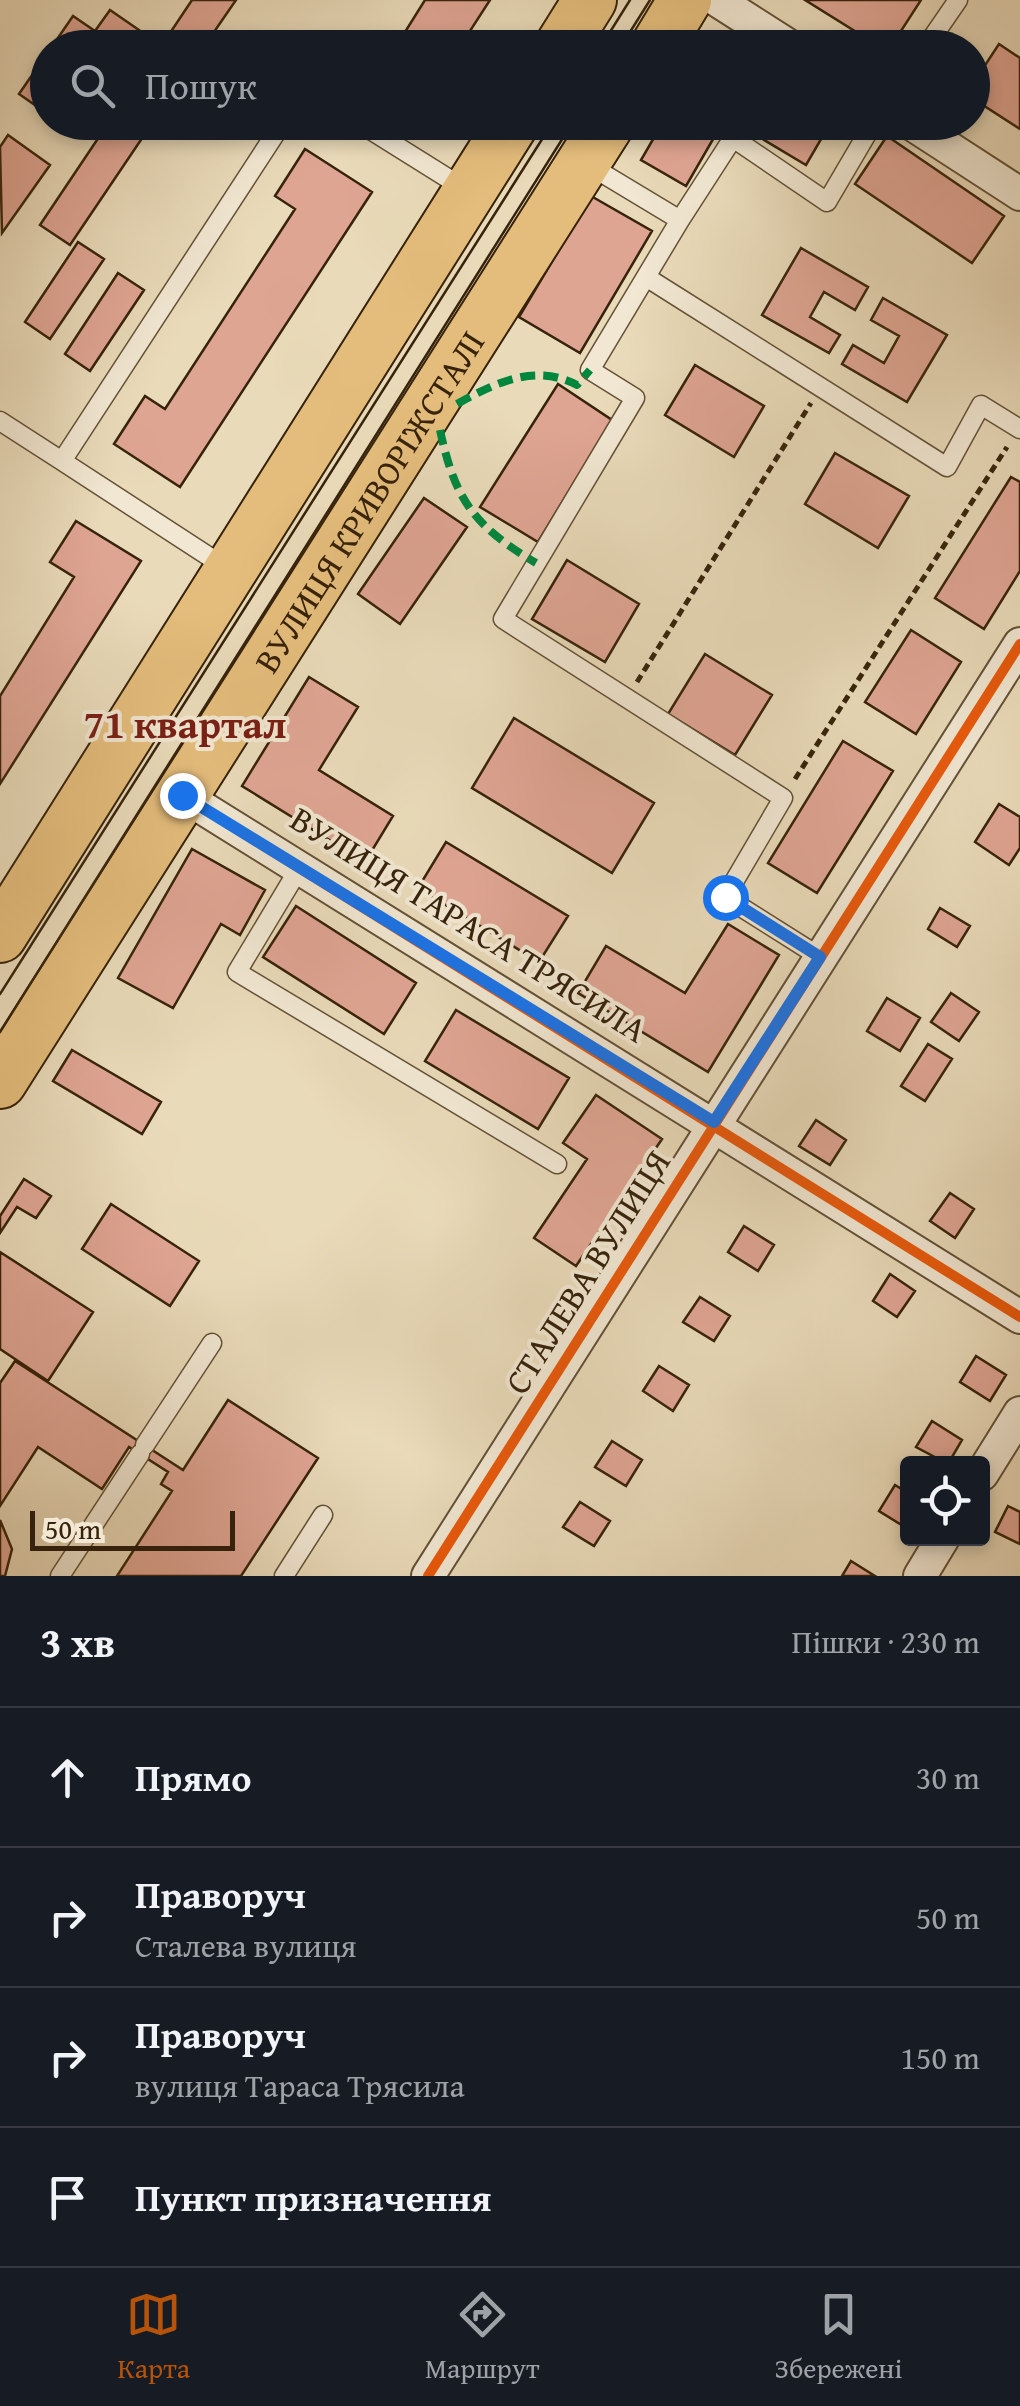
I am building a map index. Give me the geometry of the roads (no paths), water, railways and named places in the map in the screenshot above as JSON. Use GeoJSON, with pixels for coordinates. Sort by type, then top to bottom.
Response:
{"type":"FeatureCollection","features":[{"type":"Feature","properties":{"kind":"main road"},"geometry":{"type":"LineString","coordinates":[[571,30],[590,0]]}},
{"type":"Feature","properties":{"kind":"main road"},"geometry":{"type":"LineString","coordinates":[[667,30],[685,0]]}},
{"type":"Feature","properties":{"kind":"main road"},"geometry":{"type":"LineString","coordinates":[[0,936],[502,140]]}},
{"type":"Feature","properties":{"kind":"main road","name":"ВУЛИЦЯ КРИВОРІЖСТАЛІ"},"geometry":{"type":"LineString","coordinates":[[0,1082],[596,142]]}},
{"type":"Feature","properties":{"kind":"street"},"geometry":{"type":"LineString","coordinates":[[717,0],[764,30]]}},
{"type":"Feature","properties":{"kind":"street"},"geometry":{"type":"LineString","coordinates":[[938,140],[1020,194]]}},
{"type":"Feature","properties":{"kind":"street","name":"СТАЛЕВА ВУЛИЦЯ"},"geometry":{"type":"LineString","coordinates":[[428,1576],[1020,644]]}},
{"type":"Feature","properties":{"kind":"street","name":"ВУЛИЦЯ ТАРАСА ТРЯСИЛА"},"geometry":{"type":"LineString","coordinates":[[182,795],[714,1122],[1020,1317]]}},
{"type":"Feature","properties":{"kind":"street"},"geometry":{"type":"LineString","coordinates":[[990,1461],[1020,1413]]}},
{"type":"Feature","properties":{"kind":"street"},"geometry":{"type":"LineString","coordinates":[[920,1576],[938,1546]]}},
{"type":"Feature","properties":{"kind":"lane"},"geometry":{"type":"LineString","coordinates":[[937,30],[958,0]]}},
{"type":"Feature","properties":{"kind":"lane"},"geometry":{"type":"LineString","coordinates":[[62,461],[271,140]]}},
{"type":"Feature","properties":{"kind":"lane"},"geometry":{"type":"LineString","coordinates":[[387,140],[469,192]]}},
{"type":"Feature","properties":{"kind":"lane"},"geometry":{"type":"LineString","coordinates":[[732,140],[590,370],[635,398],[502,619],[783,798],[725,897],[820,957]]}},
{"type":"Feature","properties":{"kind":"lane"},"geometry":{"type":"LineString","coordinates":[[736,140],[827,202],[863,140]]}},
{"type":"Feature","properties":{"kind":"lane"},"geometry":{"type":"LineString","coordinates":[[596,142],[680,220]]}},
{"type":"Feature","properties":{"kind":"lane"},"geometry":{"type":"LineString","coordinates":[[646,277],[947,468],[981,405],[1019,428]]}},
{"type":"Feature","properties":{"kind":"lane"},"geometry":{"type":"LineString","coordinates":[[0,420],[230,570]]}},
{"type":"Feature","properties":{"kind":"lane"},"geometry":{"type":"LineString","coordinates":[[300,868],[237,972],[557,1164]]}},
{"type":"Feature","properties":{"kind":"lane"},"geometry":{"type":"LineString","coordinates":[[60,1576],[212,1343]]}},
{"type":"Feature","properties":{"kind":"lane"},"geometry":{"type":"LineString","coordinates":[[284,1576],[323,1515]]}},
{"type":"Feature","properties":{"kind":"tram line"},"geometry":{"type":"LineString","coordinates":[[611,30],[630,0]]}},
{"type":"Feature","properties":{"kind":"tram line"},"geometry":{"type":"LineString","coordinates":[[631,30],[650,0]]}},
{"type":"Feature","properties":{"kind":"tram line"},"geometry":{"type":"LineString","coordinates":[[0,994],[542,140]]}},
{"type":"Feature","properties":{"kind":"tram line"},"geometry":{"type":"LineString","coordinates":[[0,1032],[562,140]]}},
{"type":"Feature","properties":{"kind":"district","name":"71 квартал"},"geometry":{"type":"Point","coordinates":[185,723]}}]}
